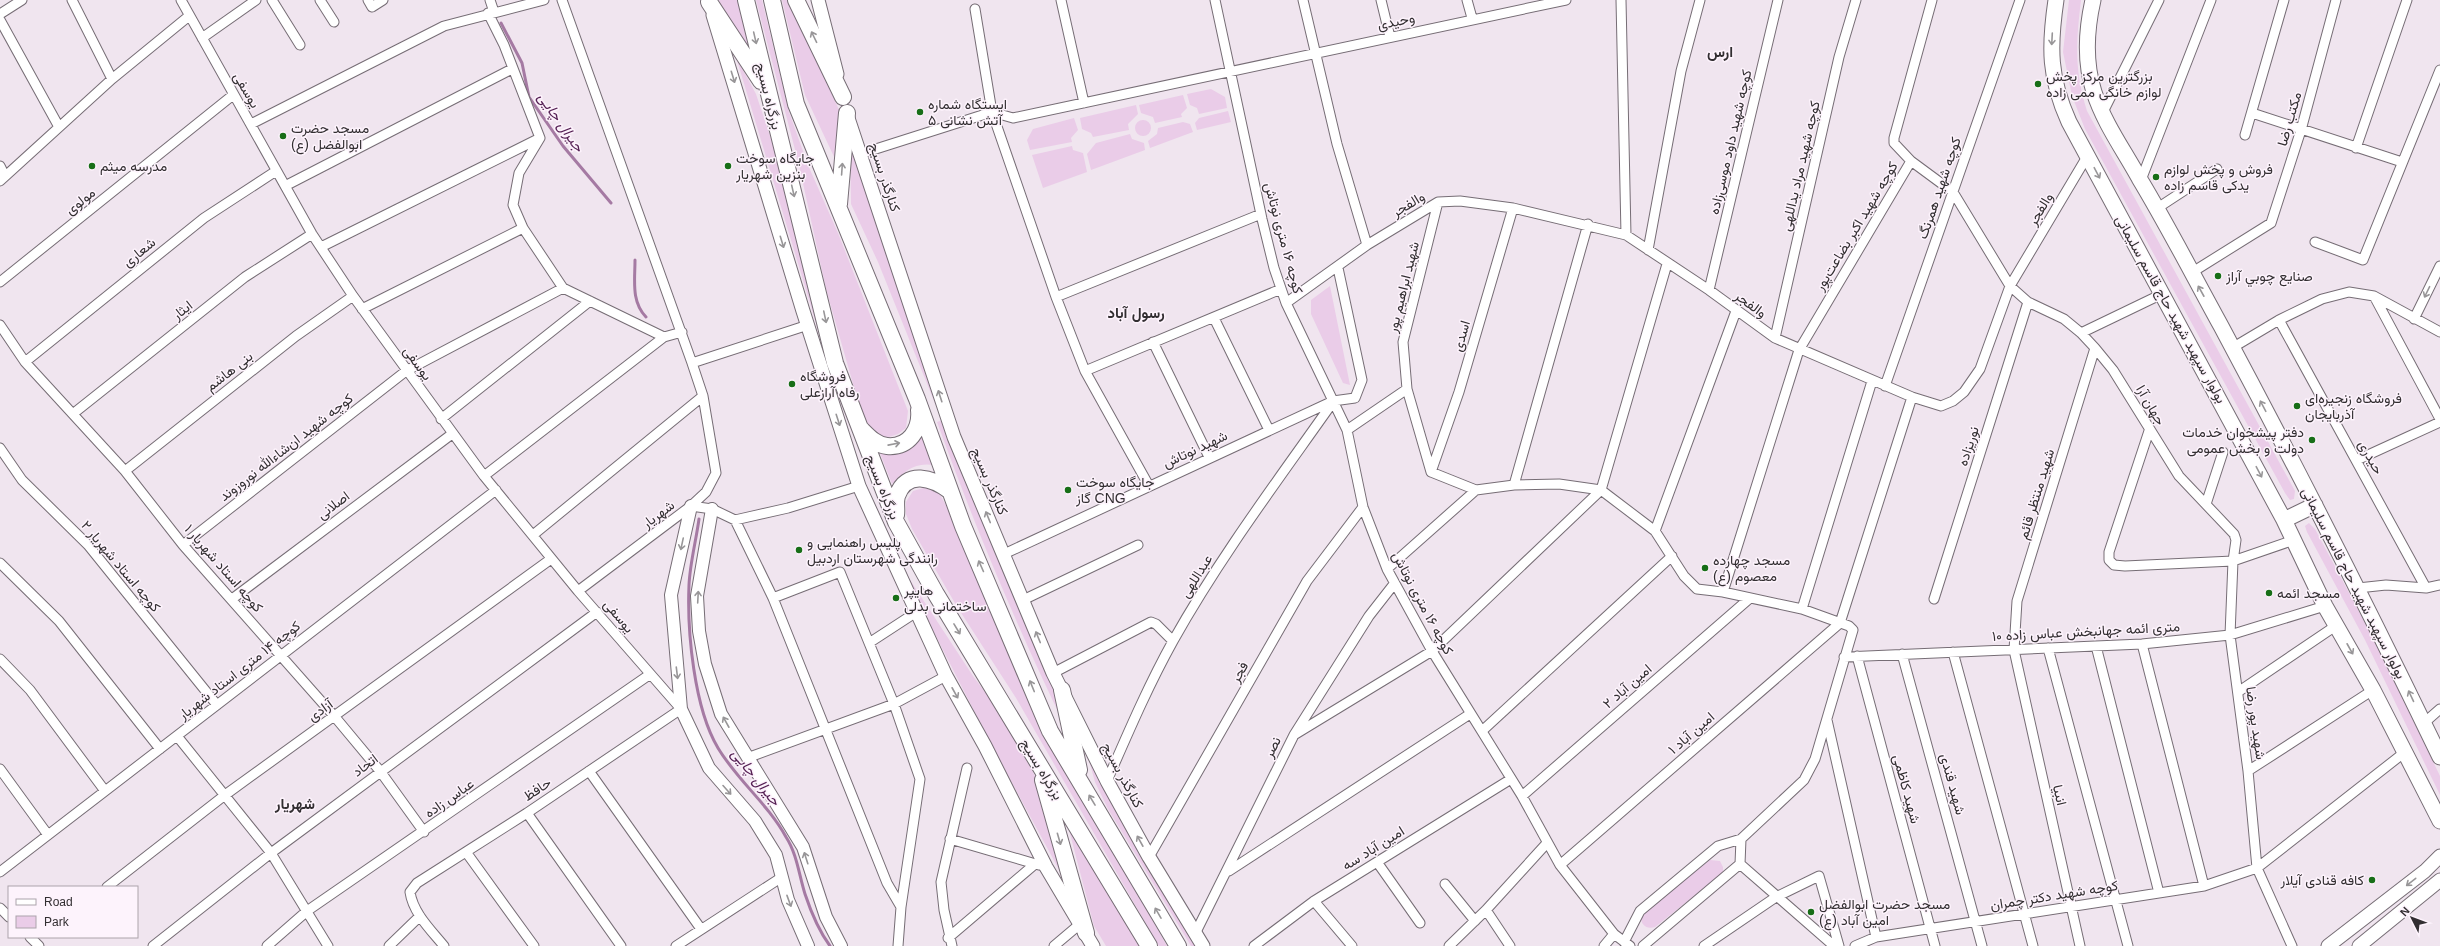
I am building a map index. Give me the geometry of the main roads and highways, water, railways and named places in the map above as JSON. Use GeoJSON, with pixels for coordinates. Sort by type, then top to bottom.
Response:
{"type":"FeatureCollection","features":[{"type":"Feature","properties":{"kind":"highway","name":"بزرگراه بسیج"},"geometry":{"type":"LineString","coordinates":[[746,0],[835,363],[896,522],[936,594],[1149,946]]}},
{"type":"Feature","properties":{"kind":"highway","name":"بزرگراه بسیج"},"geometry":{"type":"LineString","coordinates":[[772,0],[796,104],[918,399],[963,526],[1050,731],[1178,946]]}},
{"type":"Feature","properties":{"kind":"highway"},"geometry":{"type":"LineString","coordinates":[[796,0],[843,97]]}},
{"type":"Feature","properties":{"kind":"highway"},"geometry":{"type":"LineString","coordinates":[[709,1],[767,90]]}},
{"type":"Feature","properties":{"kind":"highway"},"geometry":{"type":"LineString","coordinates":[[839,208],[846,113]]}},
{"type":"Feature","properties":{"kind":"highway"},"geometry":{"type":"LineString","coordinates":[[860,429],[873,441],[887,446],[905,442],[914,435],[918,427],[920,420],[918,399]]}},
{"type":"Feature","properties":{"kind":"highway"},"geometry":{"type":"LineString","coordinates":[[896,522],[897,497],[904,484],[922,477],[938,481],[950,491]]}},
{"type":"Feature","properties":{"kind":"highway"},"geometry":{"type":"LineString","coordinates":[[1062,690],[1082,784]]}},
{"type":"Feature","properties":{"kind":"highway"},"geometry":{"type":"LineString","coordinates":[[1037,761],[1086,934]]}},
{"type":"Feature","properties":{"kind":"main road","name":"کنارگذر بسیج"},"geometry":{"type":"LineString","coordinates":[[818,0],[846,113],[954,437],[1053,672],[1107,781],[1149,857],[1203,946]]}},
{"type":"Feature","properties":{"kind":"main road","name":"بولوار سپهبد شهید حاج قاسم سلیمانی"},"geometry":{"type":"LineString","coordinates":[[2056,0],[2052,43],[2053,74],[2058,97],[2284,520],[2325,606],[2373,690],[2440,821]]}},
{"type":"Feature","properties":{"kind":"main road","name":"بولوار سپهبد شهید حاج قاسم سلیمانی"},"geometry":{"type":"LineString","coordinates":[[2093,0],[2086,49],[2088,69],[2102,114],[2141,180],[2315,505],[2358,588],[2440,757]]}},
{"type":"Feature","properties":{"kind":"main road"},"geometry":{"type":"LineString","coordinates":[[709,1],[859,486],[915,613],[946,676],[985,746],[1041,865],[1086,934]]}},
{"type":"Feature","properties":{"kind":"main road"},"geometry":{"type":"LineString","coordinates":[[2284,520],[2315,505]]}},
{"type":"Feature","properties":{"kind":"main road"},"geometry":{"type":"LineString","coordinates":[[2328,946],[2425,871],[2440,856]]}},
{"type":"Feature","properties":{"kind":"main road"},"geometry":{"type":"LineString","coordinates":[[2359,946],[2438,881],[2437,874],[2434,872],[2425,871]]}},
{"type":"Feature","properties":{"kind":"waterway","name":"جیرال چایی"},"geometry":{"type":"LineString","coordinates":[[501,23],[522,63],[529,97],[563,146],[611,203]]}},
{"type":"Feature","properties":{"kind":"waterway","name":"جیرال چایی"},"geometry":{"type":"LineString","coordinates":[[635,260],[636,297],[641,311],[646,317]]}},
{"type":"Feature","properties":{"kind":"waterway","name":"جیرال چایی"},"geometry":{"type":"LineString","coordinates":[[699,519],[689,585],[689,624],[694,669],[703,712],[718,748],[734,771],[779,825],[790,844],[810,908],[819,928],[830,946]]}},
{"type":"Feature","properties":{"kind":"place","name":"بزرگترین مرکز پخش لوازم خانگی ممی زاده"},"geometry":{"type":"Point","coordinates":[2038,84]}},
{"type":"Feature","properties":{"kind":"place","name":"ایستگاه شماره ۵ آتش نشانی"},"geometry":{"type":"Point","coordinates":[920,112]}},
{"type":"Feature","properties":{"kind":"place","name":"مسجد حضرت ابوالفضل (ع)"},"geometry":{"type":"Point","coordinates":[283,136]}},
{"type":"Feature","properties":{"kind":"place","name":"مدرسه میثم"},"geometry":{"type":"Point","coordinates":[92,166]}},
{"type":"Feature","properties":{"kind":"place","name":"جایگاه سوخت بنزین شهریار"},"geometry":{"type":"Point","coordinates":[728,166]}},
{"type":"Feature","properties":{"kind":"place","name":"فروش و پخش لوازم یدکی قاسم زاده"},"geometry":{"type":"Point","coordinates":[2156,177]}},
{"type":"Feature","properties":{"kind":"place","name":"صنايع چوبي آراز"},"geometry":{"type":"Point","coordinates":[2218,276]}},
{"type":"Feature","properties":{"kind":"place","name":"فروشگاه رفاه آرازعلی"},"geometry":{"type":"Point","coordinates":[792,384]}},
{"type":"Feature","properties":{"kind":"place","name":"فروشگاه زنجیره‌ای آذربایجان"},"geometry":{"type":"Point","coordinates":[2297,406]}},
{"type":"Feature","properties":{"kind":"place","name":"دفتر پیشخوان خدمات دولت و بخش عمومی"},"geometry":{"type":"Point","coordinates":[2312,440]}},
{"type":"Feature","properties":{"kind":"place","name":"جایگاه سوخت گاز CNG"},"geometry":{"type":"Point","coordinates":[1068,490]}},
{"type":"Feature","properties":{"kind":"place","name":"پلیس راهنمایی و رانندگی شهرستان اردبیل"},"geometry":{"type":"Point","coordinates":[799,550]}},
{"type":"Feature","properties":{"kind":"place","name":"مسجد چهارده معصوم (ع)"},"geometry":{"type":"Point","coordinates":[1705,568]}},
{"type":"Feature","properties":{"kind":"place","name":"مسجد ائمه"},"geometry":{"type":"Point","coordinates":[2269,593]}},
{"type":"Feature","properties":{"kind":"place","name":"هایپر ساختمانی بدلی"},"geometry":{"type":"Point","coordinates":[896,598]}},
{"type":"Feature","properties":{"kind":"place","name":"کافه قنادی آیلار"},"geometry":{"type":"Point","coordinates":[2372,880]}},
{"type":"Feature","properties":{"kind":"place","name":"مسجد حضرت ابوالفضل (ع) امین آباد"},"geometry":{"type":"Point","coordinates":[1811,912]}},
{"type":"Feature","properties":{"kind":"district","name":"ارس"},"geometry":{"type":"Point","coordinates":[1720,52]}},
{"type":"Feature","properties":{"kind":"district","name":"رسول آباد"},"geometry":{"type":"Point","coordinates":[1136,313]}},
{"type":"Feature","properties":{"kind":"district","name":"شهریار"},"geometry":{"type":"Point","coordinates":[295,804]}}]}
